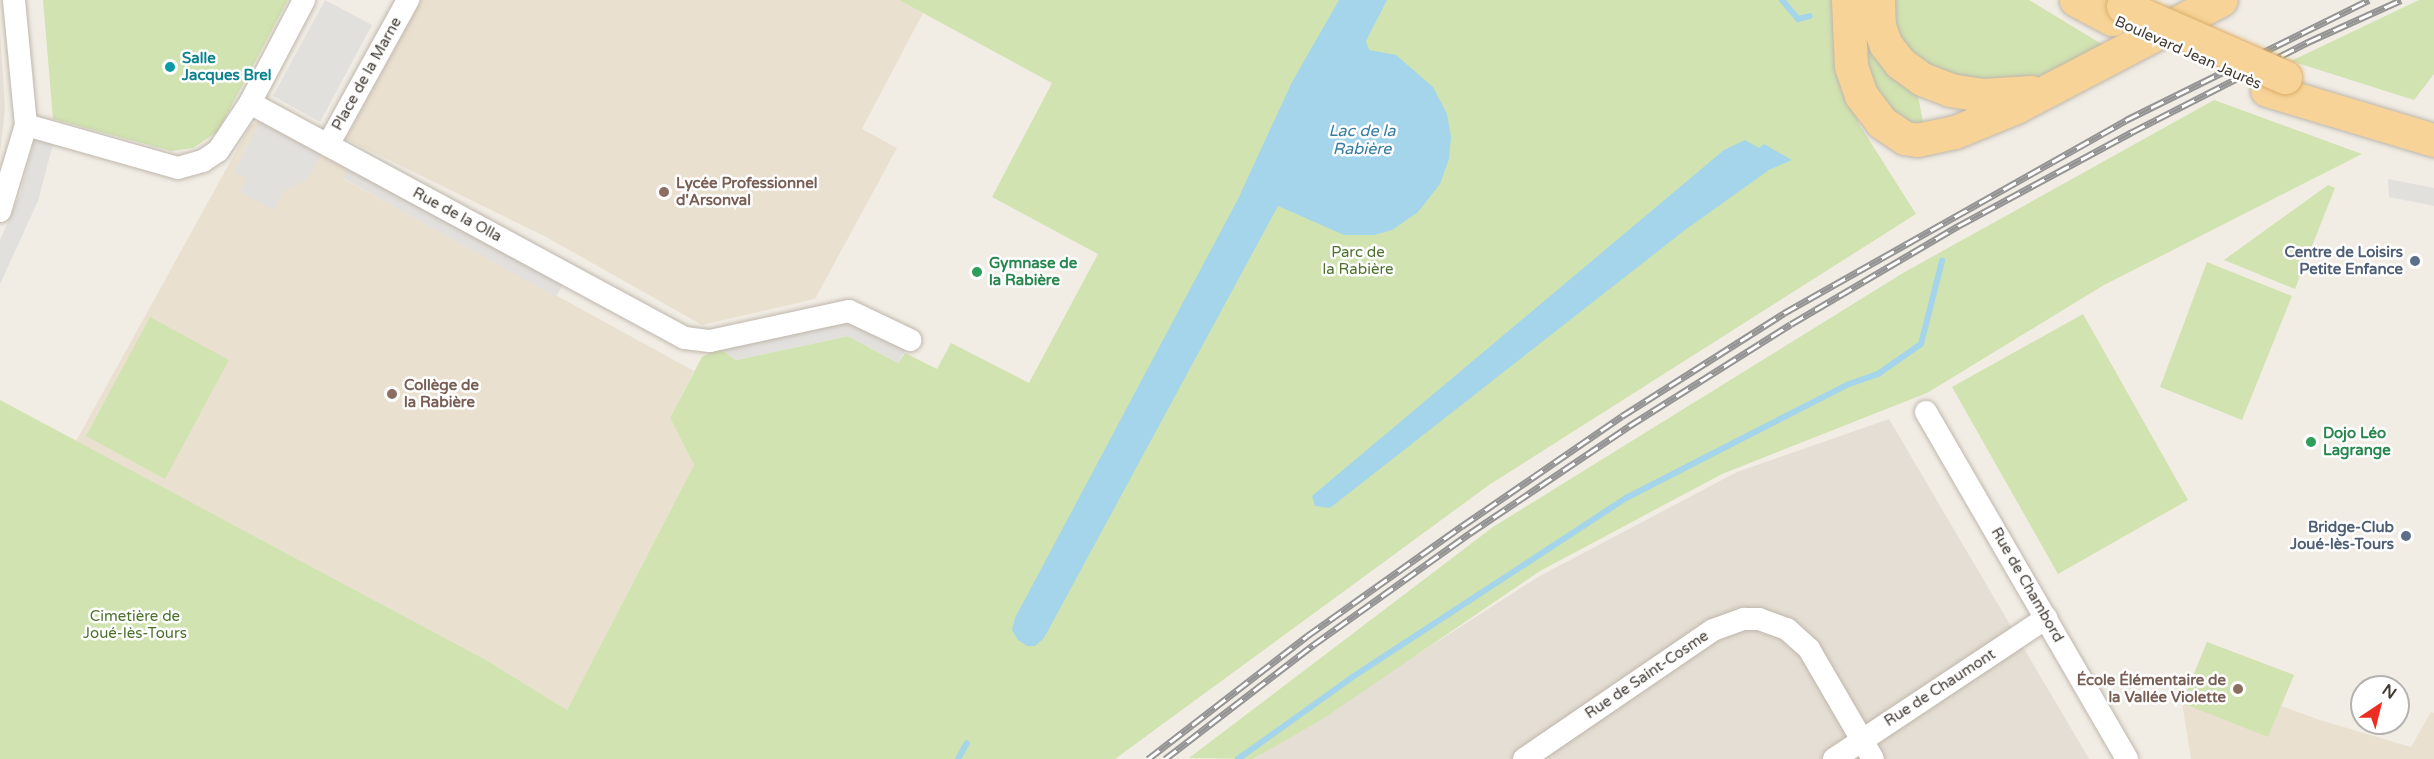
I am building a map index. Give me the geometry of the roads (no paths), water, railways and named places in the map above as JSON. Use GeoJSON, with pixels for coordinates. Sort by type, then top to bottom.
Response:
{"type":"FeatureCollection","features":[{"type":"Feature","properties":{"kind":"main road"},"geometry":{"type":"LineString","coordinates":[[1848,0],[1851,66],[1861,95],[1891,130],[1905,138],[1931,137],[1985,122],[2222,0]]}},
{"type":"Feature","properties":{"kind":"main road"},"geometry":{"type":"LineString","coordinates":[[1878,0],[1879,27],[1886,45],[1900,63],[1922,79],[1950,90],[1983,95],[2050,88]]}},
{"type":"Feature","properties":{"kind":"main road","name":"Boulevard Jean Jaurès"},"geometry":{"type":"LineString","coordinates":[[2076,0],[2116,8],[2276,83]]}},
{"type":"Feature","properties":{"kind":"main road"},"geometry":{"type":"LineString","coordinates":[[1922,79],[1931,110],[1931,137]]}},
{"type":"Feature","properties":{"kind":"main road"},"geometry":{"type":"LineString","coordinates":[[2276,83],[2434,122]]}},
{"type":"Feature","properties":{"kind":"main road"},"geometry":{"type":"LineString","coordinates":[[2276,83],[2434,140]]}},
{"type":"Feature","properties":{"kind":"street"},"geometry":{"type":"LineString","coordinates":[[0,212],[26,125],[14,0]]}},
{"type":"Feature","properties":{"kind":"street"},"geometry":{"type":"LineString","coordinates":[[26,125],[178,168],[203,161],[218,151],[250,103],[304,0]]}},
{"type":"Feature","properties":{"kind":"street","name":"Place de la Marne"},"geometry":{"type":"LineString","coordinates":[[328,145],[404,1]]}},
{"type":"Feature","properties":{"kind":"street","name":"Rue de la Olla"},"geometry":{"type":"LineString","coordinates":[[250,103],[685,338],[710,341],[849,311],[910,340]]}},
{"type":"Feature","properties":{"kind":"street","name":"Rue de Chambord"},"geometry":{"type":"LineString","coordinates":[[1926,412],[2127,759]]}},
{"type":"Feature","properties":{"kind":"street","name":"Rue de Chaumont"},"geometry":{"type":"LineString","coordinates":[[1834,759],[1868,749],[2046,618]]}},
{"type":"Feature","properties":{"kind":"street","name":"Rue de Saint-Cosme"},"geometry":{"type":"LineString","coordinates":[[1524,759],[1691,643],[1720,627],[1744,620],[1774,623],[1798,637],[1868,749]]}},
{"type":"Feature","properties":{"kind":"water","name":"Lac de la Rabière"},"geometry":{"type":"Polygon","coordinates":[[[1339,0],[1387,0],[1366,41],[1369,50],[1396,55],[1433,87],[1447,114],[1451,137],[1449,159],[1440,184],[1418,212],[1392,230],[1374,235],[1344,235],[1278,206],[1044,638],[1035,646],[1027,646],[1018,640],[1012,630],[1015,618],[1238,199],[1292,82],[1339,0]]]}},
{"type":"Feature","properties":{"kind":"water"},"geometry":{"type":"Polygon","coordinates":[[[1745,140],[1759,148],[1764,144],[1792,160],[1769,170],[1685,230],[1330,508],[1315,506],[1312,496],[1724,150],[1745,140]]]}},
{"type":"Feature","properties":{"kind":"waterway"},"geometry":{"type":"LineString","coordinates":[[1782,0],[1798,19],[1810,16]]}},
{"type":"Feature","properties":{"kind":"waterway"},"geometry":{"type":"LineString","coordinates":[[1238,759],[1351,678],[1626,498],[1849,384],[1878,374],[1921,344],[1942,261]]}},
{"type":"Feature","properties":{"kind":"waterway"},"geometry":{"type":"LineString","coordinates":[[958,759],[967,743]]}},
{"type":"Feature","properties":{"kind":"railway"},"geometry":{"type":"LineString","coordinates":[[1148,759],[1307,636],[1462,526],[1622,416],[1784,313],[2126,120],[2369,0]]}},
{"type":"Feature","properties":{"kind":"railway"},"geometry":{"type":"LineString","coordinates":[[1165,759],[1313,645],[1470,533],[1629,426],[1791,324],[1958,226],[2132,132],[2308,42],[2401,0]]}},
{"type":"Feature","properties":{"kind":"place","name":"Salle Jacques Brel"},"geometry":{"type":"Point","coordinates":[170,67]}},
{"type":"Feature","properties":{"kind":"place","name":"Lycée Professionnel d'Arsonval"},"geometry":{"type":"Point","coordinates":[664,192]}},
{"type":"Feature","properties":{"kind":"place","name":"Centre de Loisirs Petite Enfance"},"geometry":{"type":"Point","coordinates":[2415,261]}},
{"type":"Feature","properties":{"kind":"place","name":"Gymnase de la Rabière"},"geometry":{"type":"Point","coordinates":[977,272]}},
{"type":"Feature","properties":{"kind":"place","name":"Collège de la Rabière"},"geometry":{"type":"Point","coordinates":[392,394]}},
{"type":"Feature","properties":{"kind":"place","name":"Dojo Léo Lagrange"},"geometry":{"type":"Point","coordinates":[2311,442]}},
{"type":"Feature","properties":{"kind":"place","name":"Bridge-Club Joué-lès-Tours"},"geometry":{"type":"Point","coordinates":[2406,536]}},
{"type":"Feature","properties":{"kind":"place","name":"École Élémentaire de la Vallée Violette"},"geometry":{"type":"Point","coordinates":[2238,689]}},
{"type":"Feature","properties":{"kind":"park label","name":"Parc de la Rabière"},"geometry":{"type":"Point","coordinates":[1358,260]}},
{"type":"Feature","properties":{"kind":"park label","name":"Cimetière de Joué-lès-Tours"},"geometry":{"type":"Point","coordinates":[135,624]}}]}
